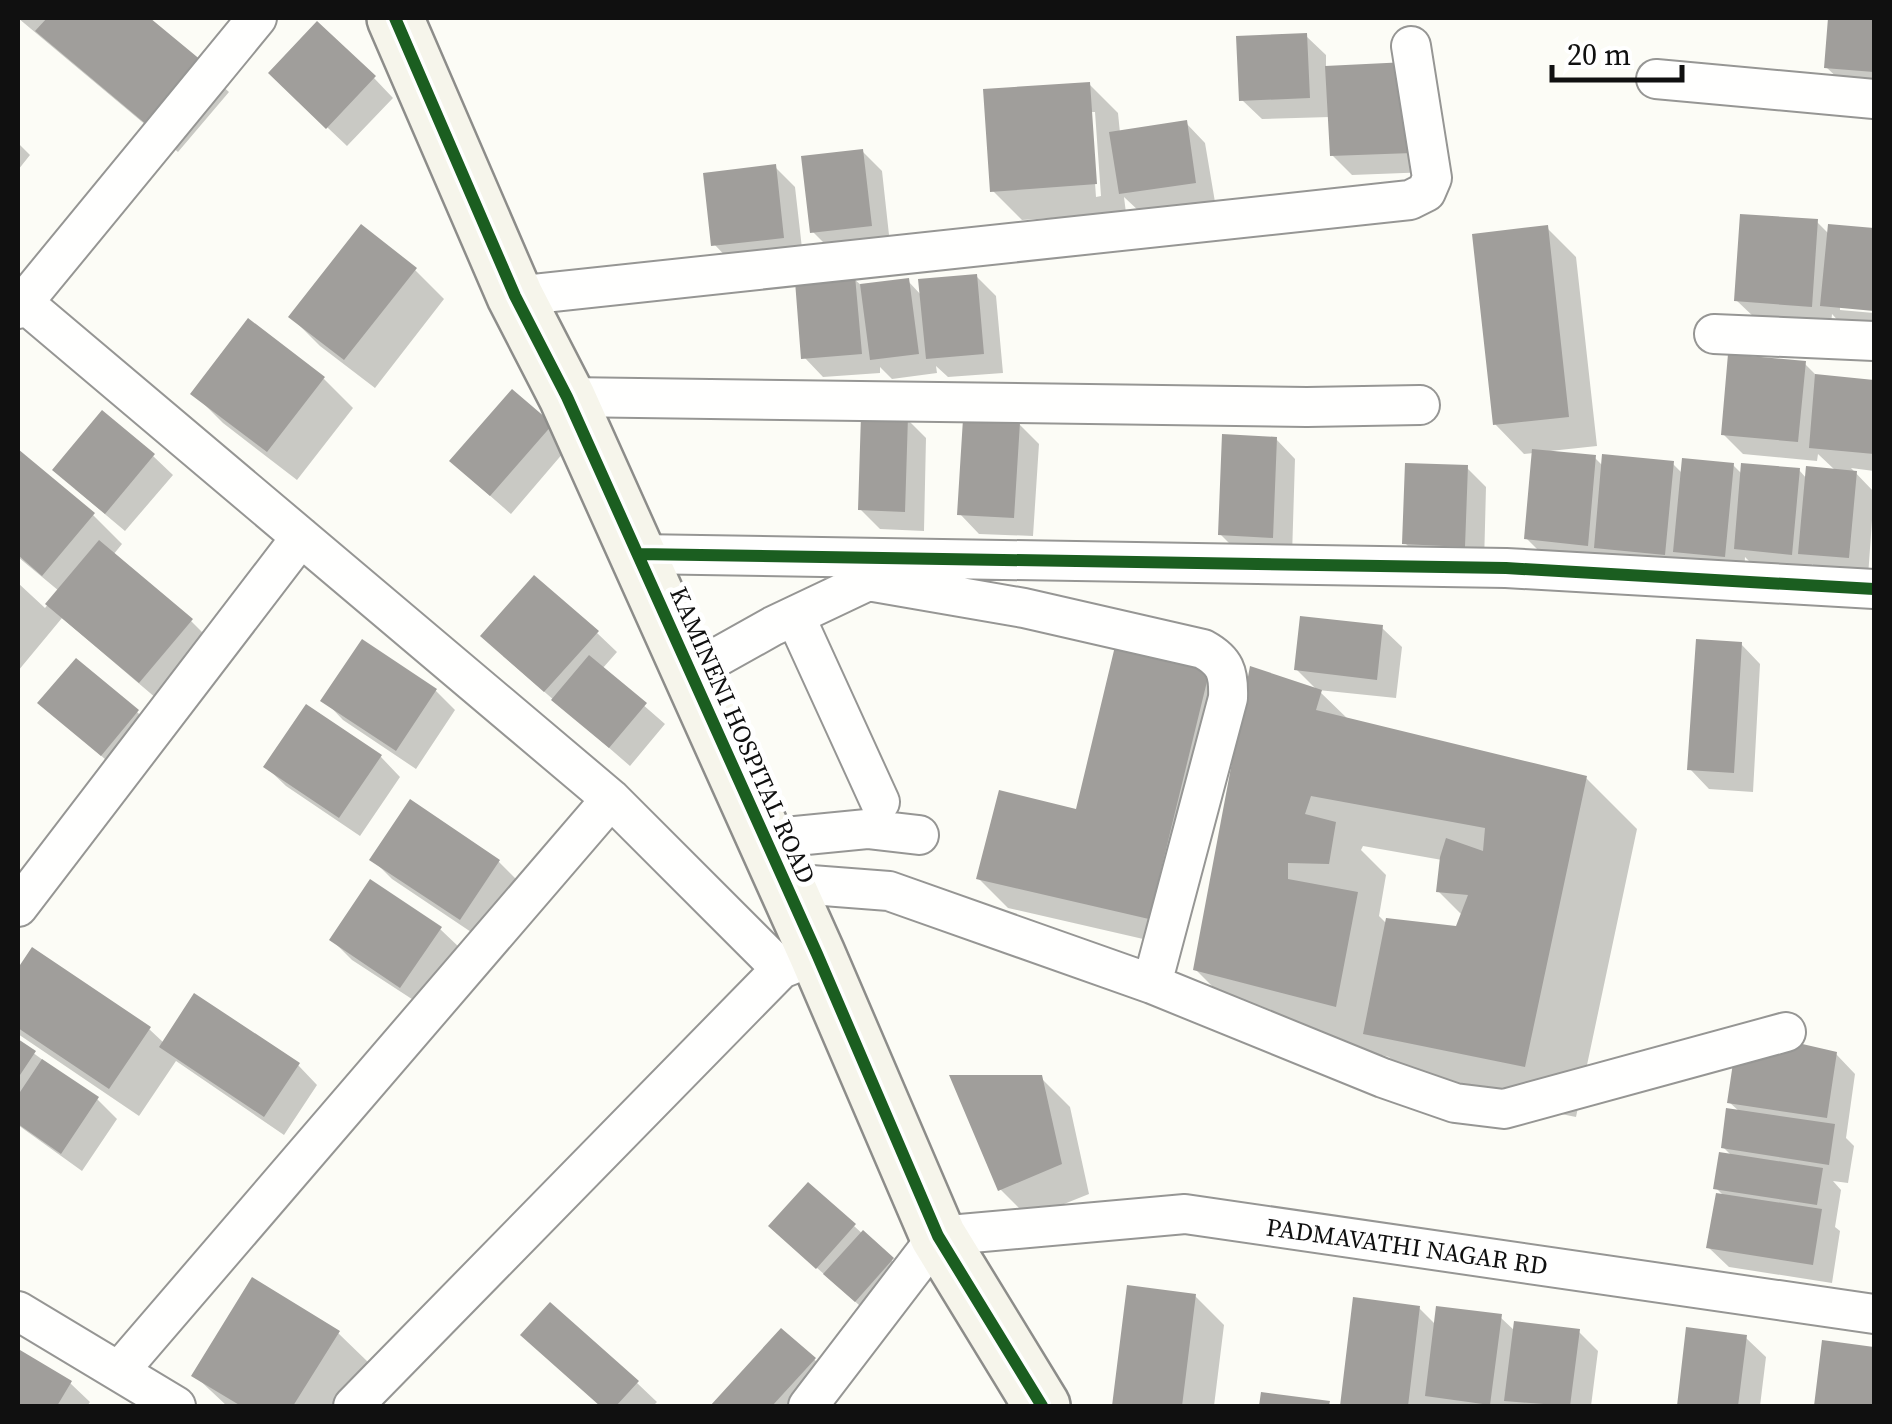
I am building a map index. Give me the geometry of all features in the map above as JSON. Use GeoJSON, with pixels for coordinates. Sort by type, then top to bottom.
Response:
{"type":"FeatureCollection","features":[{"type":"Feature","properties":{"kind":"street"},"geometry":{"type":"LineString","coordinates":[[257,18],[19,303],[799,961],[353,1406]]}},
{"type":"Feature","properties":{"kind":"street","name":"KAMINENI HOSPITAL ROAD"},"geometry":{"type":"LineString","coordinates":[[395,18],[515,296],[567,397],[775,861],[799,961],[938,1236],[1042,1406]]}},
{"type":"Feature","properties":{"kind":"street"},"geometry":{"type":"LineString","coordinates":[[515,296],[1410,200],[1426,192],[1432,178],[1411,46]]}},
{"type":"Feature","properties":{"kind":"street"},"geometry":{"type":"LineString","coordinates":[[1656,79],[1874,99]]}},
{"type":"Feature","properties":{"kind":"street"},"geometry":{"type":"LineString","coordinates":[[1714,334],[1874,342]]}},
{"type":"Feature","properties":{"kind":"street"},"geometry":{"type":"LineString","coordinates":[[567,397],[1307,407],[1420,405]]}},
{"type":"Feature","properties":{"kind":"street"},"geometry":{"type":"LineString","coordinates":[[18,907],[301,537]]}},
{"type":"Feature","properties":{"kind":"street"},"geometry":{"type":"LineString","coordinates":[[638,554],[1506,568],[1874,589]]}},
{"type":"Feature","properties":{"kind":"street"},"geometry":{"type":"LineString","coordinates":[[689,673],[868,581],[1024,608],[1202,648],[1222,659],[1229,677],[1228,698],[1152,984]]}},
{"type":"Feature","properties":{"kind":"street"},"geometry":{"type":"LineString","coordinates":[[795,616],[880,802]]}},
{"type":"Feature","properties":{"kind":"street"},"geometry":{"type":"LineString","coordinates":[[120,1370],[611,799]]}},
{"type":"Feature","properties":{"kind":"street"},"geometry":{"type":"LineString","coordinates":[[775,861],[867,829],[920,835]]}},
{"type":"Feature","properties":{"kind":"street"},"geometry":{"type":"LineString","coordinates":[[775,861],[889,892],[1152,984],[1455,1103],[1504,1108],[1786,1032]]}},
{"type":"Feature","properties":{"kind":"street","name":"PADMAVATHI NAGAR RD"},"geometry":{"type":"LineString","coordinates":[[938,1236],[1185,1214],[1874,1314]]}},
{"type":"Feature","properties":{"kind":"street"},"geometry":{"type":"LineString","coordinates":[[808,1406],[938,1236]]}},
{"type":"Feature","properties":{"kind":"street"},"geometry":{"type":"LineString","coordinates":[[18,1311],[176,1406]]}},
{"type":"Feature","properties":{"kind":"building"},"geometry":{"type":"Polygon","coordinates":[[[47,18],[150,18],[202,61],[147,125],[35,31],[47,18]]]}},
{"type":"Feature","properties":{"kind":"building"},"geometry":{"type":"Polygon","coordinates":[[[1828,18],[1874,18],[1874,72],[1824,68],[1828,18]]]}},
{"type":"Feature","properties":{"kind":"building"},"geometry":{"type":"Polygon","coordinates":[[[317,21],[376,76],[326,129],[268,73],[317,21]]]}},
{"type":"Feature","properties":{"kind":"building"},"geometry":{"type":"Polygon","coordinates":[[[1307,33],[1310,98],[1239,101],[1236,36],[1307,33]]]}},
{"type":"Feature","properties":{"kind":"building"},"geometry":{"type":"Polygon","coordinates":[[[1407,62],[1412,153],[1330,156],[1325,66],[1407,62]]]}},
{"type":"Feature","properties":{"kind":"building"},"geometry":{"type":"Polygon","coordinates":[[[1090,82],[1097,184],[990,192],[983,89],[1090,82]]]}},
{"type":"Feature","properties":{"kind":"building"},"geometry":{"type":"Polygon","coordinates":[[[1187,120],[1196,183],[1119,194],[1109,132],[1187,120]]]}},
{"type":"Feature","properties":{"kind":"building"},"geometry":{"type":"Polygon","coordinates":[[[863,149],[872,226],[810,233],[801,156],[863,149]]]}},
{"type":"Feature","properties":{"kind":"building"},"geometry":{"type":"Polygon","coordinates":[[[776,164],[784,238],[711,246],[703,173],[776,164]]]}},
{"type":"Feature","properties":{"kind":"building"},"geometry":{"type":"Polygon","coordinates":[[[1740,214],[1818,219],[1812,307],[1734,301],[1740,214]]]}},
{"type":"Feature","properties":{"kind":"building"},"geometry":{"type":"Polygon","coordinates":[[[361,224],[417,268],[344,360],[288,317],[361,224]]]}},
{"type":"Feature","properties":{"kind":"building"},"geometry":{"type":"Polygon","coordinates":[[[1828,224],[1874,228],[1874,311],[1820,306],[1828,224]]]}},
{"type":"Feature","properties":{"kind":"building"},"geometry":{"type":"Polygon","coordinates":[[[1548,225],[1569,417],[1493,425],[1472,234],[1548,225]]]}},
{"type":"Feature","properties":{"kind":"building"},"geometry":{"type":"Polygon","coordinates":[[[977,274],[984,354],[926,359],[918,279],[977,274]]]}},
{"type":"Feature","properties":{"kind":"building"},"geometry":{"type":"Polygon","coordinates":[[[855,276],[862,354],[801,359],[795,281],[855,276]]]}},
{"type":"Feature","properties":{"kind":"building"},"geometry":{"type":"Polygon","coordinates":[[[909,278],[919,354],[870,360],[860,284],[909,278]]]}},
{"type":"Feature","properties":{"kind":"building"},"geometry":{"type":"Polygon","coordinates":[[[248,318],[325,377],[267,452],[190,394],[248,318]]]}},
{"type":"Feature","properties":{"kind":"building"},"geometry":{"type":"Polygon","coordinates":[[[1728,354],[1806,361],[1798,442],[1721,435],[1728,354]]]}},
{"type":"Feature","properties":{"kind":"building"},"geometry":{"type":"Polygon","coordinates":[[[1815,374],[1874,380],[1874,454],[1809,448],[1815,374]]]}},
{"type":"Feature","properties":{"kind":"building"},"geometry":{"type":"Polygon","coordinates":[[[512,389],[553,424],[490,496],[449,461],[512,389]]]}},
{"type":"Feature","properties":{"kind":"building"},"geometry":{"type":"Polygon","coordinates":[[[102,410],[155,454],[105,514],[52,470],[102,410]]]}},
{"type":"Feature","properties":{"kind":"building"},"geometry":{"type":"Polygon","coordinates":[[[861,415],[908,416],[905,512],[858,510],[861,415]]]}},
{"type":"Feature","properties":{"kind":"building"},"geometry":{"type":"Polygon","coordinates":[[[963,419],[1020,422],[1014,518],[957,515],[963,419]]]}},
{"type":"Feature","properties":{"kind":"building"},"geometry":{"type":"Polygon","coordinates":[[[1222,434],[1277,437],[1273,538],[1218,535],[1222,434]]]}},
{"type":"Feature","properties":{"kind":"building"},"geometry":{"type":"Polygon","coordinates":[[[18,449],[95,513],[42,576],[18,555],[18,449]]]}},
{"type":"Feature","properties":{"kind":"building"},"geometry":{"type":"Polygon","coordinates":[[[1532,449],[1596,455],[1588,546],[1524,539],[1532,449]]]}},
{"type":"Feature","properties":{"kind":"building"},"geometry":{"type":"Polygon","coordinates":[[[1602,454],[1674,461],[1665,555],[1594,548],[1602,454]]]}},
{"type":"Feature","properties":{"kind":"building"},"geometry":{"type":"Polygon","coordinates":[[[1682,458],[1734,463],[1725,557],[1673,552],[1682,458]]]}},
{"type":"Feature","properties":{"kind":"building"},"geometry":{"type":"Polygon","coordinates":[[[1405,463],[1468,465],[1465,547],[1402,544],[1405,463]]]}},
{"type":"Feature","properties":{"kind":"building"},"geometry":{"type":"Polygon","coordinates":[[[1741,463],[1800,468],[1792,555],[1734,549],[1741,463]]]}},
{"type":"Feature","properties":{"kind":"building"},"geometry":{"type":"Polygon","coordinates":[[[1806,466],[1857,471],[1849,558],[1798,554],[1806,466]]]}},
{"type":"Feature","properties":{"kind":"building"},"geometry":{"type":"Polygon","coordinates":[[[99,540],[193,619],[139,683],[45,604],[99,540]]]}},
{"type":"Feature","properties":{"kind":"building"},"geometry":{"type":"Polygon","coordinates":[[[534,575],[599,631],[544,692],[480,636],[534,575]]]}},
{"type":"Feature","properties":{"kind":"building"},"geometry":{"type":"Polygon","coordinates":[[[1300,616],[1383,625],[1377,680],[1294,670],[1300,616]]]}},
{"type":"Feature","properties":{"kind":"building"},"geometry":{"type":"Polygon","coordinates":[[[362,639],[437,689],[396,751],[320,701],[362,639]]]}},
{"type":"Feature","properties":{"kind":"building"},"geometry":{"type":"Polygon","coordinates":[[[1696,639],[1742,642],[1734,773],[1687,770],[1696,639]]]}},
{"type":"Feature","properties":{"kind":"building"},"geometry":{"type":"Polygon","coordinates":[[[1116,642],[1211,665],[1149,919],[976,879],[999,790],[1076,809],[1116,642]]]}},
{"type":"Feature","properties":{"kind":"building"},"geometry":{"type":"Polygon","coordinates":[[[589,655],[647,703],[609,748],[551,700],[589,655]]]}},
{"type":"Feature","properties":{"kind":"building"},"geometry":{"type":"Polygon","coordinates":[[[76,658],[139,710],[101,756],[37,703],[76,658]]]}},
{"type":"Feature","properties":{"kind":"building"},"geometry":{"type":"Polygon","coordinates":[[[1250,666],[1322,690],[1316,710],[1587,776],[1525,1067],[1363,1034],[1386,918],[1456,926],[1468,895],[1436,892],[1440,857],[1446,838],[1483,851],[1485,828],[1311,796],[1305,814],[1336,822],[1329,864],[1288,863],[1288,879],[1358,892],[1336,1007],[1193,970],[1250,666]]]}},
{"type":"Feature","properties":{"kind":"building"},"geometry":{"type":"Polygon","coordinates":[[[306,704],[382,755],[339,818],[263,767],[306,704]]]}},
{"type":"Feature","properties":{"kind":"building"},"geometry":{"type":"Polygon","coordinates":[[[410,799],[500,860],[460,920],[369,860],[410,799]]]}},
{"type":"Feature","properties":{"kind":"building"},"geometry":{"type":"Polygon","coordinates":[[[370,879],[442,927],[400,988],[329,940],[370,879]]]}},
{"type":"Feature","properties":{"kind":"building"},"geometry":{"type":"Polygon","coordinates":[[[32,947],[151,1027],[109,1089],[18,1028],[18,968],[32,947]]]}},
{"type":"Feature","properties":{"kind":"building"},"geometry":{"type":"Polygon","coordinates":[[[194,993],[300,1063],[264,1117],[159,1047],[194,993]]]}},
{"type":"Feature","properties":{"kind":"building"},"geometry":{"type":"Polygon","coordinates":[[[18,1039],[36,1051],[18,1078],[18,1039]]]}},
{"type":"Feature","properties":{"kind":"building"},"geometry":{"type":"Polygon","coordinates":[[[1798,1043],[1837,1052],[1827,1118],[1727,1103],[1733,1063],[1798,1043]]]}},
{"type":"Feature","properties":{"kind":"building"},"geometry":{"type":"Polygon","coordinates":[[[42,1059],[99,1097],[61,1154],[18,1124],[18,1095],[42,1059]]]}},
{"type":"Feature","properties":{"kind":"building"},"geometry":{"type":"Polygon","coordinates":[[[949,1075],[1042,1075],[1062,1164],[998,1191],[949,1075]]]}},
{"type":"Feature","properties":{"kind":"building"},"geometry":{"type":"Polygon","coordinates":[[[1726,1108],[1835,1124],[1829,1165],[1721,1148],[1726,1108]]]}},
{"type":"Feature","properties":{"kind":"building"},"geometry":{"type":"Polygon","coordinates":[[[1719,1152],[1823,1168],[1817,1205],[1713,1189],[1719,1152]]]}},
{"type":"Feature","properties":{"kind":"building"},"geometry":{"type":"Polygon","coordinates":[[[808,1182],[856,1224],[816,1269],[768,1226],[808,1182]]]}},
{"type":"Feature","properties":{"kind":"building"},"geometry":{"type":"Polygon","coordinates":[[[1716,1193],[1822,1209],[1813,1265],[1706,1248],[1716,1193]]]}},
{"type":"Feature","properties":{"kind":"building"},"geometry":{"type":"Polygon","coordinates":[[[863,1230],[894,1258],[855,1302],[823,1274],[863,1230]]]}},
{"type":"Feature","properties":{"kind":"building"},"geometry":{"type":"Polygon","coordinates":[[[252,1277],[340,1331],[293,1406],[241,1406],[191,1376],[252,1277]]]}},
{"type":"Feature","properties":{"kind":"building"},"geometry":{"type":"Polygon","coordinates":[[[1127,1285],[1196,1294],[1182,1406],[1112,1406],[1127,1285]]]}},
{"type":"Feature","properties":{"kind":"building"},"geometry":{"type":"Polygon","coordinates":[[[1353,1297],[1420,1306],[1408,1406],[1340,1406],[1353,1297]]]}},
{"type":"Feature","properties":{"kind":"building"},"geometry":{"type":"Polygon","coordinates":[[[550,1302],[639,1381],[616,1406],[600,1406],[520,1335],[550,1302]]]}},
{"type":"Feature","properties":{"kind":"building"},"geometry":{"type":"Polygon","coordinates":[[[1436,1306],[1502,1314],[1490,1405],[1425,1396],[1436,1306]]]}},
{"type":"Feature","properties":{"kind":"building"},"geometry":{"type":"Polygon","coordinates":[[[1514,1321],[1580,1329],[1570,1406],[1504,1401],[1514,1321]]]}},
{"type":"Feature","properties":{"kind":"building"},"geometry":{"type":"Polygon","coordinates":[[[1686,1327],[1747,1335],[1738,1406],[1677,1406],[1686,1327]]]}},
{"type":"Feature","properties":{"kind":"building"},"geometry":{"type":"Polygon","coordinates":[[[781,1328],[816,1358],[772,1406],[710,1406],[781,1328]]]}},
{"type":"Feature","properties":{"kind":"building"},"geometry":{"type":"Polygon","coordinates":[[[1822,1340],[1874,1347],[1874,1406],[1814,1406],[1822,1340]]]}},
{"type":"Feature","properties":{"kind":"building"},"geometry":{"type":"Polygon","coordinates":[[[20,1350],[72,1381],[57,1406],[18,1406],[20,1350]]]}},
{"type":"Feature","properties":{"kind":"building"},"geometry":{"type":"Polygon","coordinates":[[[1261,1392],[1330,1401],[1329,1406],[1259,1406],[1261,1392]]]}},
{"type":"Feature","properties":{"kind":"cycle path"},"geometry":{"type":"LineString","coordinates":[[395,18],[515,296],[567,397],[817,954],[938,1236],[1042,1406]]}},
{"type":"Feature","properties":{"kind":"cycle path"},"geometry":{"type":"LineString","coordinates":[[638,554],[1506,568],[1874,589]]}}]}
